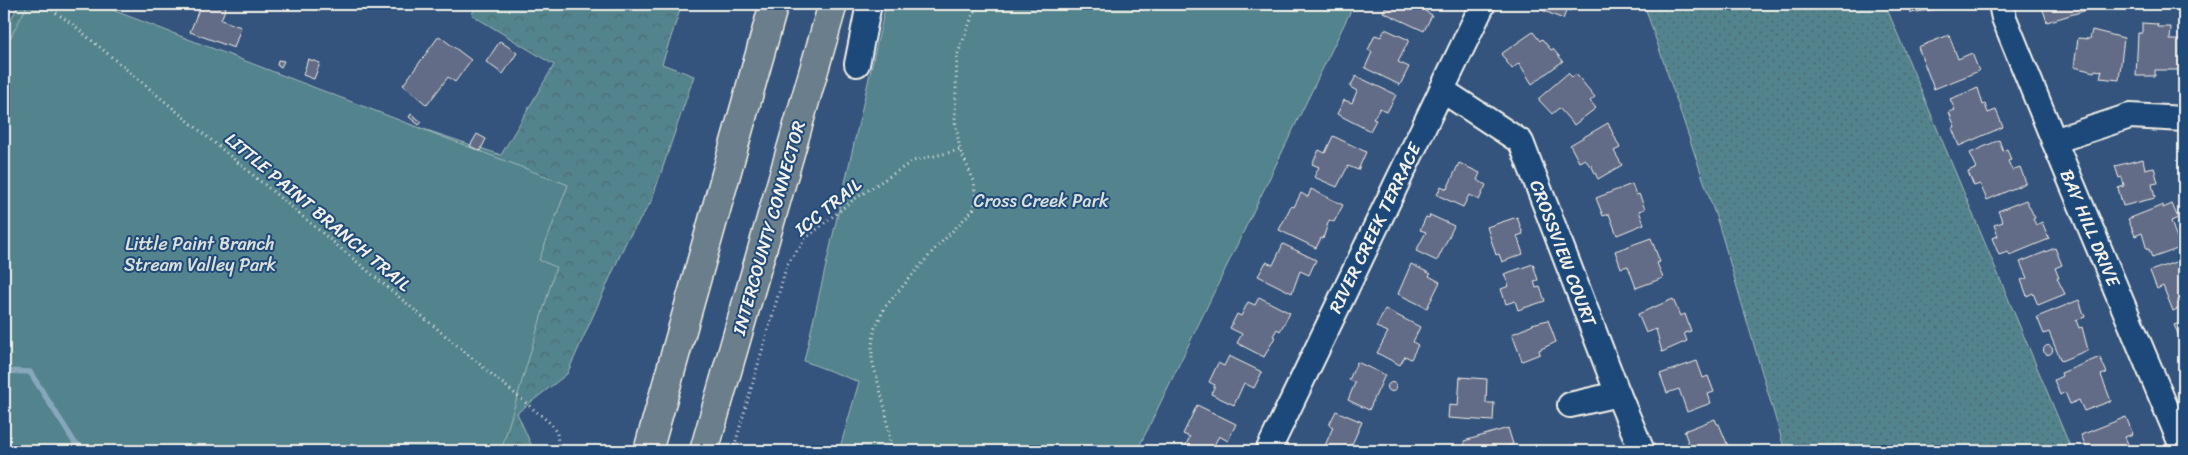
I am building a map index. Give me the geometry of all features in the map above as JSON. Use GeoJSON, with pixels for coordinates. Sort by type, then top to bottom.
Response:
{"type":"FeatureCollection","features":[{"type":"Feature","properties":{"kind":"highway","name":"INTERCOUNTY CONNECTOR"},"geometry":{"type":"LineString","coordinates":[[704,451],[833,4]]}},
{"type":"Feature","properties":{"kind":"highway"},"geometry":{"type":"LineString","coordinates":[[648,451],[772,8]]}},
{"type":"Feature","properties":{"kind":"street"},"geometry":{"type":"LineString","coordinates":[[856,64],[869,4]]}},
{"type":"Feature","properties":{"kind":"street","name":"RIVER CREEK TERRACE"},"geometry":{"type":"LineString","coordinates":[[1268,451],[1483,4]]}},
{"type":"Feature","properties":{"kind":"street","name":"BAY HILL DRIVE"},"geometry":{"type":"LineString","coordinates":[[2000,4],[2054,141],[2184,451]]}},
{"type":"Feature","properties":{"kind":"street","name":"CROSSVIEW COURT"},"geometry":{"type":"LineString","coordinates":[[1442,90],[1521,142],[1618,394],[1642,451]]}},
{"type":"Feature","properties":{"kind":"street"},"geometry":{"type":"LineString","coordinates":[[2054,141],[2130,116],[2184,118]]}},
{"type":"Feature","properties":{"kind":"street"},"geometry":{"type":"LineString","coordinates":[[1570,405],[1618,394]]}},
{"type":"Feature","properties":{"kind":"path","name":"LITTLE PAINT BRANCH TRAIL"},"geometry":{"type":"LineString","coordinates":[[44,4],[80,31],[550,423],[557,433],[559,451]]}},
{"type":"Feature","properties":{"kind":"path"},"geometry":{"type":"LineString","coordinates":[[891,451],[886,412],[872,360],[875,328],[886,307],[933,251],[973,210],[976,201],[974,181],[960,150],[955,119],[957,56],[977,4]]}},
{"type":"Feature","properties":{"kind":"path","name":"ICC TRAIL"},"geometry":{"type":"LineString","coordinates":[[733,451],[787,265],[805,239],[853,200],[913,161],[960,150]]}},
{"type":"Feature","properties":{"kind":"green space","name":"Little Paint Branch Stream Valley Park"},"geometry":{"type":"Polygon","coordinates":[[[19,4],[51,4],[501,155],[554,65],[472,15],[476,4],[682,4],[662,64],[694,76],[651,202],[626,242],[567,374],[517,413],[534,451],[4,451],[4,32],[19,4]]]}},
{"type":"Feature","properties":{"kind":"green space","name":"Little Paint Branch Stream Valley Park"},"geometry":{"type":"Polygon","coordinates":[[[28,4],[97,4],[568,185],[539,260],[556,267],[501,451],[4,451],[4,66],[8,59],[4,55],[4,50],[28,4]]]}},
{"type":"Feature","properties":{"kind":"green space","name":"Cross Creek Park"},"geometry":{"type":"Polygon","coordinates":[[[886,4],[1354,4],[1137,451],[839,451],[859,382],[804,361],[886,4]]]}},
{"type":"Feature","properties":{"kind":"green space"},"geometry":{"type":"Polygon","coordinates":[[[1644,4],[1885,4],[2072,451],[1785,451],[1720,229],[1644,4]]]}},
{"type":"Feature","properties":{"kind":"building"},"geometry":{"type":"Polygon","coordinates":[[[201,4],[227,4],[221,20],[241,27],[234,48],[190,32],[201,4]]]}},
{"type":"Feature","properties":{"kind":"building"},"geometry":{"type":"Polygon","coordinates":[[[1387,4],[1429,4],[1425,11],[1432,15],[1424,31],[1383,12],[1387,4]]]}},
{"type":"Feature","properties":{"kind":"building"},"geometry":{"type":"Polygon","coordinates":[[[1528,4],[1573,4],[1570,11],[1567,9],[1563,19],[1528,4]]]}},
{"type":"Feature","properties":{"kind":"building"},"geometry":{"type":"Polygon","coordinates":[[[1908,4],[1957,4],[1957,6],[1910,13],[1908,4]]]}},
{"type":"Feature","properties":{"kind":"building"},"geometry":{"type":"Polygon","coordinates":[[[2041,4],[2093,4],[2086,6],[2087,10],[2047,22],[2041,4]]]}},
{"type":"Feature","properties":{"kind":"building"},"geometry":{"type":"Polygon","coordinates":[[[2142,23],[2158,24],[2157,27],[2171,27],[2170,40],[2182,40],[2182,70],[2155,70],[2155,76],[2136,76],[2138,33],[2142,33],[2142,23]]]}},
{"type":"Feature","properties":{"kind":"building"},"geometry":{"type":"Polygon","coordinates":[[[1385,29],[1409,40],[1398,62],[1409,67],[1400,85],[1365,68],[1372,52],[1368,50],[1375,35],[1381,37],[1385,29]]]}},
{"type":"Feature","properties":{"kind":"building"},"geometry":{"type":"Polygon","coordinates":[[[2092,30],[2124,38],[2119,80],[2100,78],[2102,71],[2095,70],[2094,72],[2074,67],[2078,38],[2090,39],[2092,30]]]}},
{"type":"Feature","properties":{"kind":"building"},"geometry":{"type":"Polygon","coordinates":[[[1533,32],[1540,41],[1542,39],[1551,50],[1553,49],[1563,61],[1532,84],[1519,63],[1512,69],[1501,54],[1533,32]]]}},
{"type":"Feature","properties":{"kind":"building"},"geometry":{"type":"Polygon","coordinates":[[[1949,35],[1958,59],[1972,53],[1979,71],[1934,89],[1918,47],[1949,35]]]}},
{"type":"Feature","properties":{"kind":"building"},"geometry":{"type":"Polygon","coordinates":[[[439,36],[471,60],[455,82],[448,77],[427,105],[403,85],[439,36]]]}},
{"type":"Feature","properties":{"kind":"building"},"geometry":{"type":"Polygon","coordinates":[[[500,41],[517,53],[503,74],[486,62],[500,41]]]}},
{"type":"Feature","properties":{"kind":"building"},"geometry":{"type":"Polygon","coordinates":[[[308,59],[320,63],[314,79],[303,75],[308,59]]]}},
{"type":"Feature","properties":{"kind":"building"},"geometry":{"type":"Polygon","coordinates":[[[278,60],[284,61],[281,67],[277,65],[278,60]]]}},
{"type":"Feature","properties":{"kind":"building"},"geometry":{"type":"Polygon","coordinates":[[[1568,73],[1572,77],[1576,74],[1595,97],[1590,101],[1596,108],[1574,125],[1559,108],[1552,114],[1538,99],[1568,73]]]}},
{"type":"Feature","properties":{"kind":"building"},"geometry":{"type":"Polygon","coordinates":[[[1356,76],[1396,95],[1387,112],[1380,108],[1373,119],[1376,120],[1370,131],[1337,114],[1344,100],[1352,103],[1357,91],[1350,87],[1356,76]]]}},
{"type":"Feature","properties":{"kind":"building"},"geometry":{"type":"Polygon","coordinates":[[[1978,88],[1983,105],[1985,104],[1988,113],[1996,110],[2003,127],[1959,146],[1952,128],[1955,127],[1949,112],[1955,110],[1950,99],[1978,88]]]}},
{"type":"Feature","properties":{"kind":"building"},"geometry":{"type":"Polygon","coordinates":[[[411,114],[422,122],[419,125],[409,117],[411,114]]]}},
{"type":"Feature","properties":{"kind":"building"},"geometry":{"type":"Polygon","coordinates":[[[1608,123],[1620,148],[1614,151],[1622,165],[1598,179],[1591,165],[1585,159],[1579,162],[1570,145],[1608,123]]]}},
{"type":"Feature","properties":{"kind":"building"},"geometry":{"type":"Polygon","coordinates":[[[477,134],[486,139],[480,151],[470,146],[477,134]]]}},
{"type":"Feature","properties":{"kind":"building"},"geometry":{"type":"Polygon","coordinates":[[[1333,136],[1366,152],[1358,170],[1348,166],[1337,187],[1314,177],[1319,167],[1312,164],[1319,150],[1325,153],[1333,136]]]}},
{"type":"Feature","properties":{"kind":"building"},"geometry":{"type":"Polygon","coordinates":[[[1999,140],[2003,151],[2007,149],[2011,160],[2008,161],[2012,170],[2020,167],[2026,183],[1987,200],[1980,184],[1974,186],[1968,172],[1977,168],[1970,153],[1999,140]]]}},
{"type":"Feature","properties":{"kind":"building"},"geometry":{"type":"Polygon","coordinates":[[[2143,159],[2145,169],[2154,167],[2158,183],[2152,184],[2155,198],[2123,206],[2118,188],[2124,186],[2122,177],[2119,178],[2115,166],[2143,159]]]}},
{"type":"Feature","properties":{"kind":"building"},"geometry":{"type":"Polygon","coordinates":[[[1459,163],[1480,173],[1477,180],[1486,185],[1479,200],[1469,195],[1463,207],[1437,195],[1441,186],[1447,189],[1459,163]]]}},
{"type":"Feature","properties":{"kind":"building"},"geometry":{"type":"Polygon","coordinates":[[[1632,184],[1636,195],[1639,194],[1645,209],[1639,211],[1644,224],[1617,235],[1609,214],[1603,216],[1596,198],[1632,184]]]}},
{"type":"Feature","properties":{"kind":"building"},"geometry":{"type":"Polygon","coordinates":[[[1311,189],[1343,205],[1334,222],[1329,220],[1323,239],[1321,238],[1316,248],[1279,230],[1291,206],[1294,207],[1301,193],[1308,197],[1311,189]]]}},
{"type":"Feature","properties":{"kind":"building"},"geometry":{"type":"Polygon","coordinates":[[[2026,200],[2035,218],[2033,219],[2036,225],[2042,222],[2049,239],[2010,255],[2008,252],[1999,255],[1992,238],[1998,236],[1994,225],[2003,222],[1998,211],[2026,200]]]}},
{"type":"Feature","properties":{"kind":"building"},"geometry":{"type":"Polygon","coordinates":[[[2172,204],[2178,218],[2171,221],[2180,248],[2152,258],[2149,249],[2147,250],[2142,233],[2135,236],[2128,219],[2163,205],[2163,208],[2172,204]]]}},
{"type":"Feature","properties":{"kind":"building"},"geometry":{"type":"Polygon","coordinates":[[[1430,215],[1454,226],[1437,261],[1416,251],[1426,232],[1420,230],[1426,217],[1429,218],[1430,215]]]}},
{"type":"Feature","properties":{"kind":"building"},"geometry":{"type":"Polygon","coordinates":[[[1517,217],[1523,234],[1517,236],[1523,254],[1502,262],[1499,254],[1496,255],[1487,227],[1517,217]]]}},
{"type":"Feature","properties":{"kind":"building"},"geometry":{"type":"Polygon","coordinates":[[[1651,238],[1660,262],[1657,263],[1663,278],[1636,288],[1628,266],[1621,268],[1615,251],[1651,238]]]}},
{"type":"Feature","properties":{"kind":"building"},"geometry":{"type":"Polygon","coordinates":[[[1283,244],[1316,260],[1309,275],[1300,271],[1292,293],[1258,276],[1266,262],[1273,265],[1283,244]]]}},
{"type":"Feature","properties":{"kind":"building"},"geometry":{"type":"Polygon","coordinates":[[[2055,248],[2062,265],[2055,268],[2059,278],[2057,278],[2065,294],[2038,305],[2033,293],[2027,296],[2021,280],[2027,278],[2020,262],[2055,248]]]}},
{"type":"Feature","properties":{"kind":"building"},"geometry":{"type":"Polygon","coordinates":[[[2184,259],[2184,306],[2173,311],[2163,286],[2157,289],[2150,271],[2184,259]]]}},
{"type":"Feature","properties":{"kind":"building"},"geometry":{"type":"Polygon","coordinates":[[[1411,264],[1431,274],[1429,276],[1440,282],[1427,308],[1398,294],[1411,264]]]}},
{"type":"Feature","properties":{"kind":"building"},"geometry":{"type":"Polygon","coordinates":[[[1533,264],[1538,280],[1534,281],[1536,288],[1540,287],[1545,301],[1518,310],[1515,301],[1506,304],[1501,289],[1509,286],[1504,274],[1533,264]]]}},
{"type":"Feature","properties":{"kind":"building"},"geometry":{"type":"Polygon","coordinates":[[[1259,297],[1290,313],[1280,331],[1277,329],[1273,336],[1275,337],[1264,357],[1237,343],[1242,334],[1230,328],[1237,314],[1241,316],[1248,302],[1255,305],[1259,297]]]}},
{"type":"Feature","properties":{"kind":"building"},"geometry":{"type":"Polygon","coordinates":[[[1673,299],[1680,316],[1685,314],[1691,331],[1684,333],[1687,341],[1662,352],[1656,329],[1646,333],[1638,314],[1673,299]]]}},
{"type":"Feature","properties":{"kind":"building"},"geometry":{"type":"Polygon","coordinates":[[[2079,300],[2085,317],[2076,320],[2079,328],[2082,327],[2088,350],[2061,361],[2049,332],[2044,334],[2037,317],[2079,300]]]}},
{"type":"Feature","properties":{"kind":"building"},"geometry":{"type":"Polygon","coordinates":[[[1385,309],[1420,327],[1413,342],[1418,345],[1411,359],[1405,356],[1400,365],[1377,353],[1388,332],[1376,327],[1385,309]]]}},
{"type":"Feature","properties":{"kind":"building"},"geometry":{"type":"Polygon","coordinates":[[[1548,320],[1556,342],[1539,350],[1540,354],[1522,361],[1512,334],[1532,324],[1548,320]]]}},
{"type":"Feature","properties":{"kind":"building"},"geometry":{"type":"Polygon","coordinates":[[[2184,321],[2184,339],[2181,340],[2174,325],[2184,321]]]}},
{"type":"Feature","properties":{"kind":"building"},"geometry":{"type":"Polygon","coordinates":[[[2048,345],[2053,350],[2048,355],[2043,350],[2048,345]]]}},
{"type":"Feature","properties":{"kind":"building"},"geometry":{"type":"Polygon","coordinates":[[[1229,356],[1262,372],[1254,388],[1244,383],[1234,405],[1211,394],[1215,385],[1209,382],[1218,363],[1224,366],[1229,356]]]}},
{"type":"Feature","properties":{"kind":"building"},"geometry":{"type":"Polygon","coordinates":[[[2100,357],[2107,373],[2101,375],[2111,401],[2084,411],[2079,400],[2070,404],[2065,392],[2060,395],[2054,380],[2062,376],[2061,373],[2100,357]]]}},
{"type":"Feature","properties":{"kind":"building"},"geometry":{"type":"Polygon","coordinates":[[[1697,361],[1703,378],[1708,376],[1714,392],[1708,394],[1711,403],[1687,412],[1679,389],[1667,393],[1660,374],[1697,361]]]}},
{"type":"Feature","properties":{"kind":"building"},"geometry":{"type":"Polygon","coordinates":[[[1357,362],[1385,375],[1369,410],[1348,400],[1355,383],[1349,380],[1357,362]]]}},
{"type":"Feature","properties":{"kind":"building"},"geometry":{"type":"Polygon","coordinates":[[[1460,377],[1487,379],[1486,403],[1494,403],[1493,421],[1448,418],[1449,405],[1458,406],[1460,377]]]}},
{"type":"Feature","properties":{"kind":"building"},"geometry":{"type":"Polygon","coordinates":[[[1392,383],[1396,387],[1392,391],[1388,387],[1392,383]]]}},
{"type":"Feature","properties":{"kind":"building"},"geometry":{"type":"Polygon","coordinates":[[[1197,405],[1236,424],[1228,441],[1219,436],[1211,451],[1196,451],[1185,446],[1190,437],[1183,434],[1197,405]]]}},
{"type":"Feature","properties":{"kind":"building"},"geometry":{"type":"Polygon","coordinates":[[[1336,411],[1362,422],[1349,451],[1331,451],[1324,448],[1333,427],[1329,425],[1336,411]]]}},
{"type":"Feature","properties":{"kind":"building"},"geometry":{"type":"Polygon","coordinates":[[[2126,417],[2133,434],[2125,437],[2131,451],[2088,451],[2081,435],[2126,417]]]}},
{"type":"Feature","properties":{"kind":"building"},"geometry":{"type":"Polygon","coordinates":[[[1715,419],[1730,451],[1703,451],[1700,446],[1691,450],[1684,431],[1715,419]]]}},
{"type":"Feature","properties":{"kind":"building"},"geometry":{"type":"Polygon","coordinates":[[[1508,428],[1513,444],[1506,447],[1507,451],[1467,451],[1464,441],[1508,428]]]}},
{"type":"Feature","properties":{"kind":"waterway"},"geometry":{"type":"LineString","coordinates":[[4,371],[30,372],[75,443],[89,451]]}}]}
